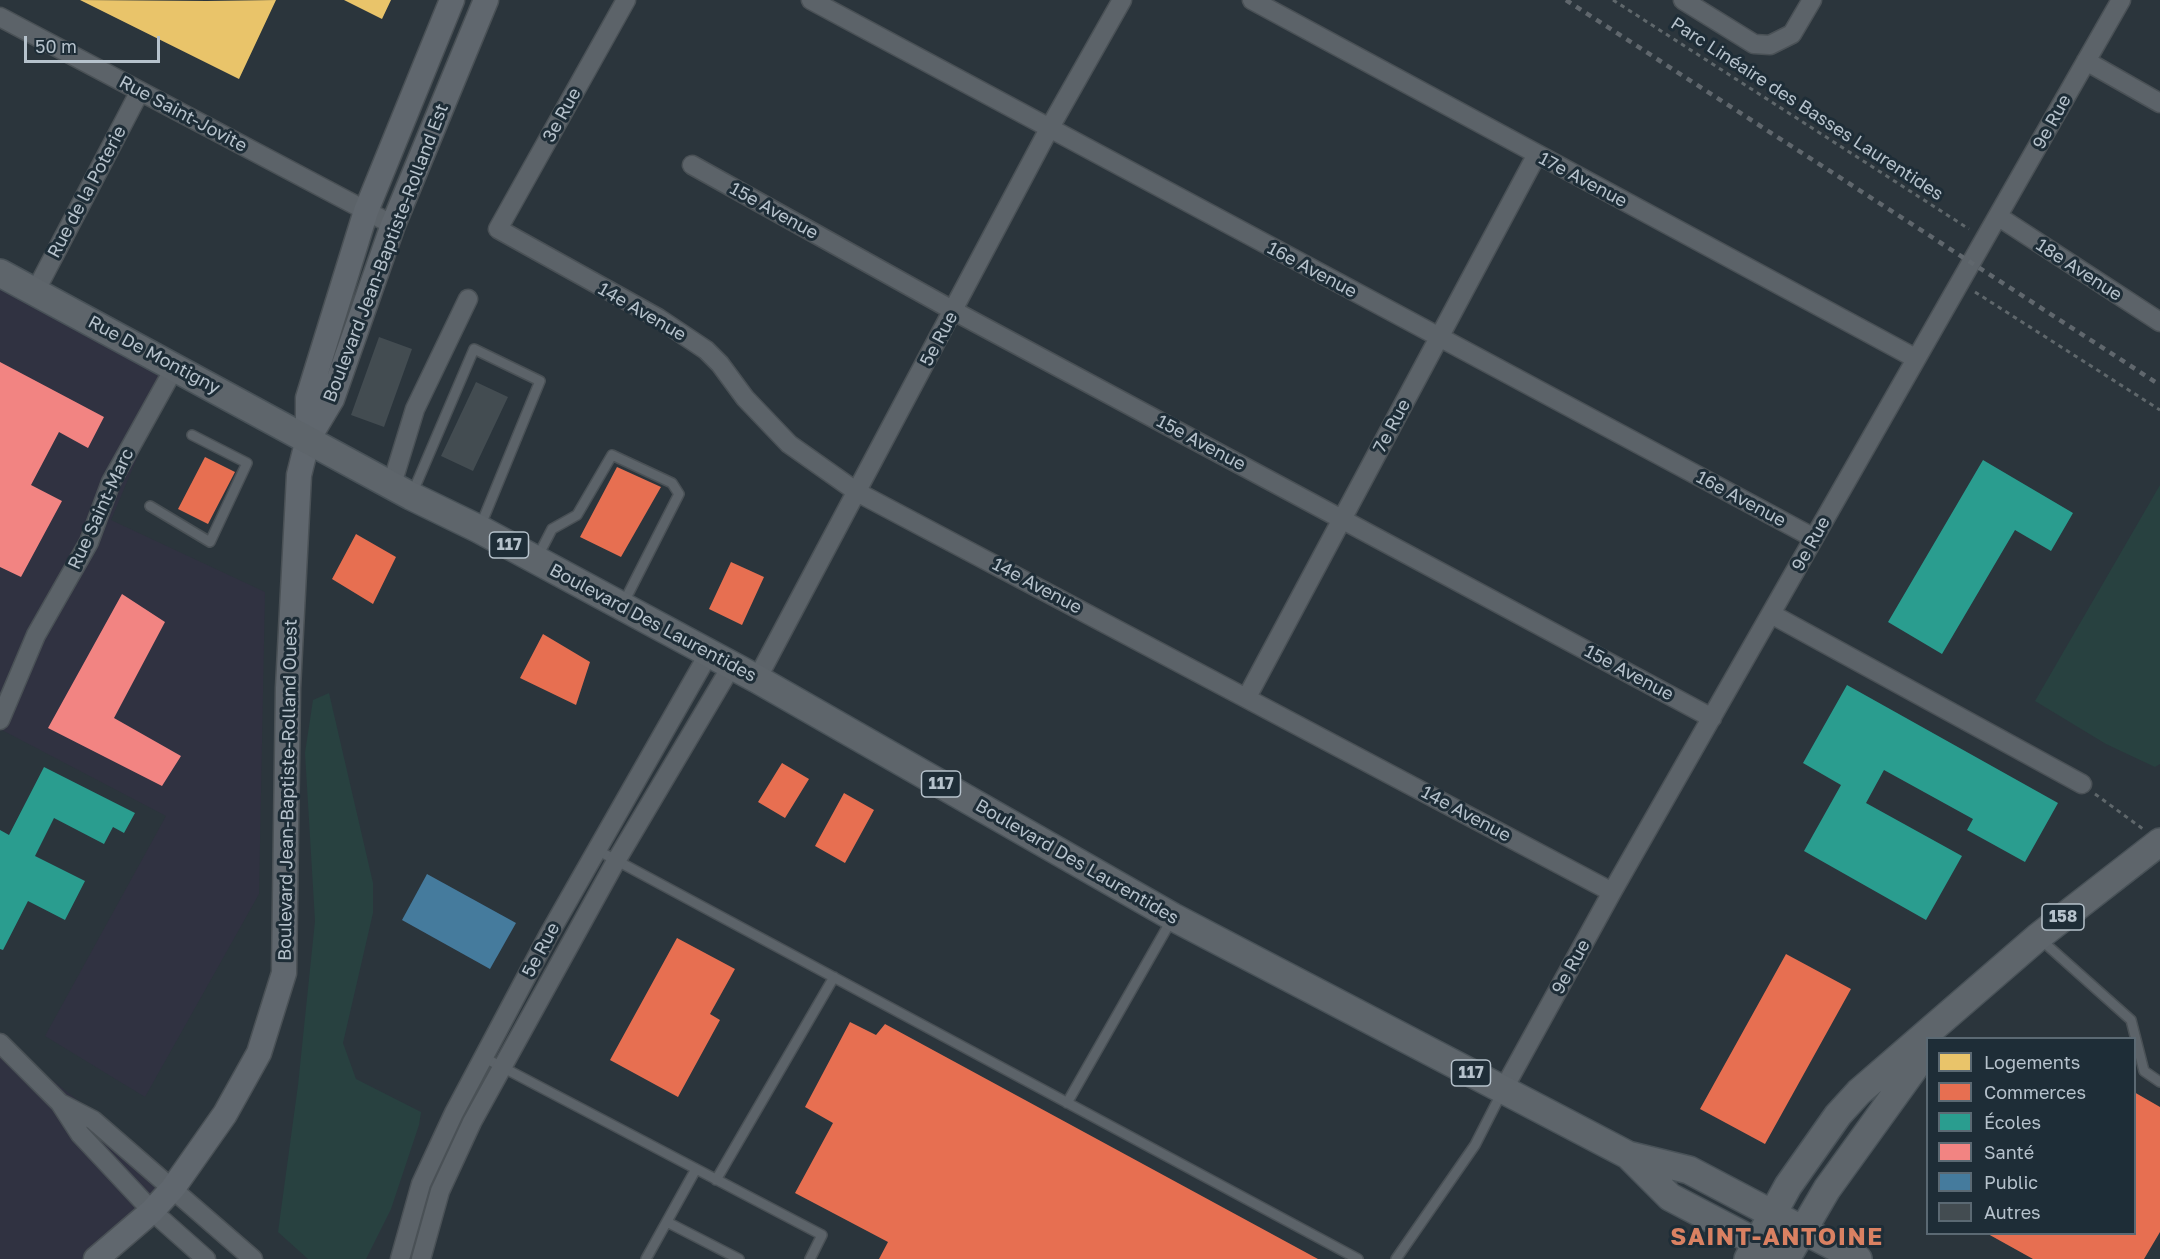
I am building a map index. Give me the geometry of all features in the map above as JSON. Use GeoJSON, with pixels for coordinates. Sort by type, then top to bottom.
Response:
{"type":"FeatureCollection","features":[{"type":"Feature","properties":{"kind":"main road","name":"Rue De Montigny"},"geometry":{"type":"LineString","coordinates":[[0,273],[176,366],[308,440]]}},
{"type":"Feature","properties":{"kind":"main road","name":"Boulevard Des Laurentides"},"geometry":{"type":"LineString","coordinates":[[308,440],[758,679],[1173,917],[1629,1155],[1689,1170],[1858,1259]]}},
{"type":"Feature","properties":{"kind":"main road","name":"158"},"geometry":{"type":"LineString","coordinates":[[1752,1251],[1806,1159],[1859,1092],[2155,838]]}},
{"type":"Feature","properties":{"kind":"main road","name":"158"},"geometry":{"type":"LineString","coordinates":[[1936,1037],[1970,995]]}},
{"type":"Feature","properties":{"kind":"main road"},"geometry":{"type":"LineString","coordinates":[[1787,1259],[1827,1189],[1926,1052]]}},
{"type":"Feature","properties":{"kind":"main road","name":"Boulevard Des Laurentides"},"geometry":{"type":"LineString","coordinates":[[1629,1155],[1670,1197],[1752,1251],[1787,1259]]}},
{"type":"Feature","properties":{"kind":"street","name":"Boulevard Jean-Baptiste-Rolland Est"},"geometry":{"type":"LineString","coordinates":[[308,440],[308,398],[366,211],[452,0]]}},
{"type":"Feature","properties":{"kind":"street","name":"Boulevard Jean-Baptiste-Rolland Est"},"geometry":{"type":"LineString","coordinates":[[308,440],[332,399],[393,225],[486,0]]}},
{"type":"Feature","properties":{"kind":"street","name":"3e Rue"},"geometry":{"type":"LineString","coordinates":[[498,229],[626,0]]}},
{"type":"Feature","properties":{"kind":"street","name":"16e Avenue"},"geometry":{"type":"LineString","coordinates":[[811,0],[1814,538]]}},
{"type":"Feature","properties":{"kind":"street","name":"5e Rue"},"geometry":{"type":"LineString","coordinates":[[758,679],[1049,129],[1122,0]]}},
{"type":"Feature","properties":{"kind":"street","name":"17e Avenue"},"geometry":{"type":"LineString","coordinates":[[1252,0],[1536,156],[1915,358]]}},
{"type":"Feature","properties":{"kind":"street"},"geometry":{"type":"LineString","coordinates":[[1683,0],[1754,44],[1770,45],[1792,34],[1812,0]]}},
{"type":"Feature","properties":{"kind":"street","name":"9e Rue"},"geometry":{"type":"LineString","coordinates":[[1503,1090],[1612,892],[1773,615],[1915,358],[1987,239],[2121,0]]}},
{"type":"Feature","properties":{"kind":"street","name":"Rue Saint-Jovite"},"geometry":{"type":"LineString","coordinates":[[0,17],[393,225]]}},
{"type":"Feature","properties":{"kind":"street"},"geometry":{"type":"LineString","coordinates":[[2086,61],[2160,103]]}},
{"type":"Feature","properties":{"kind":"street","name":"Rue de la Poterie"},"geometry":{"type":"LineString","coordinates":[[35,292],[140,91]]}},
{"type":"Feature","properties":{"kind":"street","name":"7e Rue"},"geometry":{"type":"LineString","coordinates":[[1247,697],[1536,156]]}},
{"type":"Feature","properties":{"kind":"street","name":"15e Avenue"},"geometry":{"type":"LineString","coordinates":[[692,165],[954,311],[1712,717]]}},
{"type":"Feature","properties":{"kind":"street","name":"18e Avenue"},"geometry":{"type":"LineString","coordinates":[[1998,217],[2160,322]]}},
{"type":"Feature","properties":{"kind":"street","name":"14e Avenue"},"geometry":{"type":"LineString","coordinates":[[498,229],[658,318],[706,350],[720,364],[745,398],[789,444],[857,492],[1612,892]]}},
{"type":"Feature","properties":{"kind":"street"},"geometry":{"type":"LineString","coordinates":[[402,490],[415,409],[468,299]]}},
{"type":"Feature","properties":{"kind":"street","name":"Rue Saint-Marc"},"geometry":{"type":"LineString","coordinates":[[0,720],[36,635],[89,542],[111,482],[176,366]]}},
{"type":"Feature","properties":{"kind":"street","name":"Boulevard Jean-Baptiste-Rolland Ouest"},"geometry":{"type":"LineString","coordinates":[[96,1259],[152,1211],[173,1188],[225,1114],[259,1053],[284,973],[288,688],[299,475],[308,440]]}},
{"type":"Feature","properties":{"kind":"street"},"geometry":{"type":"LineString","coordinates":[[1773,615],[2082,784]]}},
{"type":"Feature","properties":{"kind":"street","name":"5e Rue"},"geometry":{"type":"LineString","coordinates":[[400,1259],[421,1184],[483,1057],[597,850],[720,659]]}},
{"type":"Feature","properties":{"kind":"street","name":"5e Rue"},"geometry":{"type":"LineString","coordinates":[[421,1259],[440,1191],[502,1065],[616,861],[720,659]]}},
{"type":"Feature","properties":{"kind":"street"},"geometry":{"type":"LineString","coordinates":[[0,1043],[60,1103],[81,1134],[152,1211],[206,1259]]}},
{"type":"Feature","properties":{"kind":"street"},"geometry":{"type":"LineString","coordinates":[[60,1103],[93,1120],[253,1259]]}},
{"type":"Feature","properties":{"kind":"lane"},"geometry":{"type":"LineString","coordinates":[[402,490],[474,349],[540,381],[479,529]]}},
{"type":"Feature","properties":{"kind":"lane"},"geometry":{"type":"LineString","coordinates":[[150,506],[210,542],[247,464],[192,435]]}},
{"type":"Feature","properties":{"kind":"lane"},"geometry":{"type":"LineString","coordinates":[[536,560],[552,529],[577,515],[612,455],[672,483],[679,494],[622,606]]}},
{"type":"Feature","properties":{"kind":"lane"},"geometry":{"type":"LineString","coordinates":[[597,850],[1358,1259]]}},
{"type":"Feature","properties":{"kind":"lane"},"geometry":{"type":"LineString","coordinates":[[1068,1103],[1173,917]]}},
{"type":"Feature","properties":{"kind":"lane"},"geometry":{"type":"LineString","coordinates":[[2038,937],[2131,1020],[2135,1037]]}},
{"type":"Feature","properties":{"kind":"lane"},"geometry":{"type":"LineString","coordinates":[[716,1180],[834,977]]}},
{"type":"Feature","properties":{"kind":"lane"},"geometry":{"type":"LineString","coordinates":[[2136,1040],[2144,1071],[2160,1082]]}},
{"type":"Feature","properties":{"kind":"lane"},"geometry":{"type":"LineString","coordinates":[[483,1057],[822,1235],[810,1259]]}},
{"type":"Feature","properties":{"kind":"lane"},"geometry":{"type":"LineString","coordinates":[[1396,1259],[1475,1145],[1503,1090]]}},
{"type":"Feature","properties":{"kind":"lane"},"geometry":{"type":"LineString","coordinates":[[646,1259],[696,1169]]}},
{"type":"Feature","properties":{"kind":"lane"},"geometry":{"type":"LineString","coordinates":[[667,1221],[739,1259]]}},
{"type":"Feature","properties":{"kind":"path","name":"Parc Linéaire des Basses Laurentides"},"geometry":{"type":"LineString","coordinates":[[1613,0],[1987,239]]}},
{"type":"Feature","properties":{"kind":"path"},"geometry":{"type":"LineString","coordinates":[[1960,284],[2160,410]]}},
{"type":"Feature","properties":{"kind":"path"},"geometry":{"type":"LineString","coordinates":[[2082,784],[2155,838]]}},
{"type":"Feature","properties":{"kind":"shaded area"},"geometry":{"type":"Polygon","coordinates":[[[0,272],[176,365],[111,520],[265,592],[259,894],[145,1097],[45,1036],[166,816],[0,729],[0,272]]]}},
{"type":"Feature","properties":{"kind":"shaded area"},"geometry":{"type":"Polygon","coordinates":[[[0,1039],[81,1103],[173,1188],[93,1259],[0,1259],[0,1039]]]}},
{"type":"Feature","properties":{"kind":"green space"},"geometry":{"type":"Polygon","coordinates":[[[2160,485],[2160,764],[2155,767],[2106,744],[2035,701],[2160,485]]]}},
{"type":"Feature","properties":{"kind":"green space"},"geometry":{"type":"Polygon","coordinates":[[[329,693],[373,883],[373,913],[343,1043],[356,1079],[421,1112],[419,1125],[391,1209],[366,1259],[308,1259],[278,1232],[298,1085],[315,921],[305,753],[313,700],[329,693]]]}},
{"type":"Feature","properties":{"kind":"building: Logements"},"geometry":{"type":"Polygon","coordinates":[[[80,0],[207,1],[276,0],[239,79],[80,0]]]}},
{"type":"Feature","properties":{"kind":"building: Logements"},"geometry":{"type":"Polygon","coordinates":[[[344,0],[391,0],[382,19],[344,0]]]}},
{"type":"Feature","properties":{"kind":"building: Commerces"},"geometry":{"type":"Polygon","coordinates":[[[205,457],[235,472],[208,524],[178,509],[205,457]]]}},
{"type":"Feature","properties":{"kind":"building: Commerces"},"geometry":{"type":"Polygon","coordinates":[[[617,467],[661,487],[621,557],[580,537],[617,467]]]}},
{"type":"Feature","properties":{"kind":"building: Commerces"},"geometry":{"type":"Polygon","coordinates":[[[356,534],[396,557],[373,604],[332,579],[356,534]]]}},
{"type":"Feature","properties":{"kind":"building: Commerces"},"geometry":{"type":"Polygon","coordinates":[[[731,562],[764,577],[742,625],[709,609],[731,562]]]}},
{"type":"Feature","properties":{"kind":"building: Commerces"},"geometry":{"type":"Polygon","coordinates":[[[543,634],[590,662],[576,705],[520,678],[543,634]]]}},
{"type":"Feature","properties":{"kind":"building: Commerces"},"geometry":{"type":"Polygon","coordinates":[[[782,763],[809,779],[785,818],[758,802],[782,763]]]}},
{"type":"Feature","properties":{"kind":"building: Commerces"},"geometry":{"type":"Polygon","coordinates":[[[844,793],[874,810],[845,863],[815,846],[844,793]]]}},
{"type":"Feature","properties":{"kind":"building: Commerces"},"geometry":{"type":"Polygon","coordinates":[[[677,938],[735,969],[710,1014],[720,1020],[678,1097],[610,1060],[677,938]]]}},
{"type":"Feature","properties":{"kind":"building: Commerces"},"geometry":{"type":"Polygon","coordinates":[[[1786,954],[1851,989],[1765,1144],[1700,1109],[1786,954]]]}},
{"type":"Feature","properties":{"kind":"building: Commerces"},"geometry":{"type":"Polygon","coordinates":[[[850,1022],[876,1035],[885,1024],[1318,1259],[879,1259],[888,1242],[795,1193],[833,1123],[805,1107],[850,1022]]]}},
{"type":"Feature","properties":{"kind":"building: Commerces"},"geometry":{"type":"Polygon","coordinates":[[[2136,1093],[2160,1107],[2160,1232],[2144,1259],[2033,1259],[1990,1235],[2136,1235],[2136,1093]]]}},
{"type":"Feature","properties":{"kind":"building: Écoles"},"geometry":{"type":"Polygon","coordinates":[[[1983,460],[2073,513],[2051,551],[2015,530],[1942,654],[1888,622],[1983,460]]]}},
{"type":"Feature","properties":{"kind":"building: Écoles"},"geometry":{"type":"Polygon","coordinates":[[[1847,685],[2058,803],[2025,862],[1967,830],[1973,819],[1884,770],[1866,803],[1962,856],[1926,920],[1804,851],[1841,785],[1803,763],[1847,685]]]}},
{"type":"Feature","properties":{"kind":"building: Écoles"},"geometry":{"type":"Polygon","coordinates":[[[44,767],[135,813],[124,833],[113,827],[104,844],[54,818],[35,856],[85,881],[65,920],[28,901],[3,950],[0,949],[0,830],[9,835],[44,767]]]}},
{"type":"Feature","properties":{"kind":"building: Santé"},"geometry":{"type":"Polygon","coordinates":[[[0,362],[104,417],[88,448],[59,432],[31,485],[62,501],[21,577],[0,567],[0,362]]]}},
{"type":"Feature","properties":{"kind":"building: Santé"},"geometry":{"type":"Polygon","coordinates":[[[122,594],[165,622],[114,718],[181,756],[162,786],[48,728],[122,594]]]}},
{"type":"Feature","properties":{"kind":"building: Public"},"geometry":{"type":"Polygon","coordinates":[[[427,874],[516,923],[490,969],[402,920],[427,874]]]}},
{"type":"Feature","properties":{"kind":"building: Autres"},"geometry":{"type":"Polygon","coordinates":[[[379,337],[412,349],[384,427],[351,415],[379,337]]]}},
{"type":"Feature","properties":{"kind":"building: Autres"},"geometry":{"type":"Polygon","coordinates":[[[476,382],[508,397],[473,471],[441,456],[476,382]]]}},
{"type":"Feature","properties":{"kind":"railway"},"geometry":{"type":"LineString","coordinates":[[1566,0],[2160,385]]}},
{"type":"Feature","properties":{"kind":"district","name":"SAINT-ANTOINE"},"geometry":{"type":"Point","coordinates":[1777,1237]}}]}
